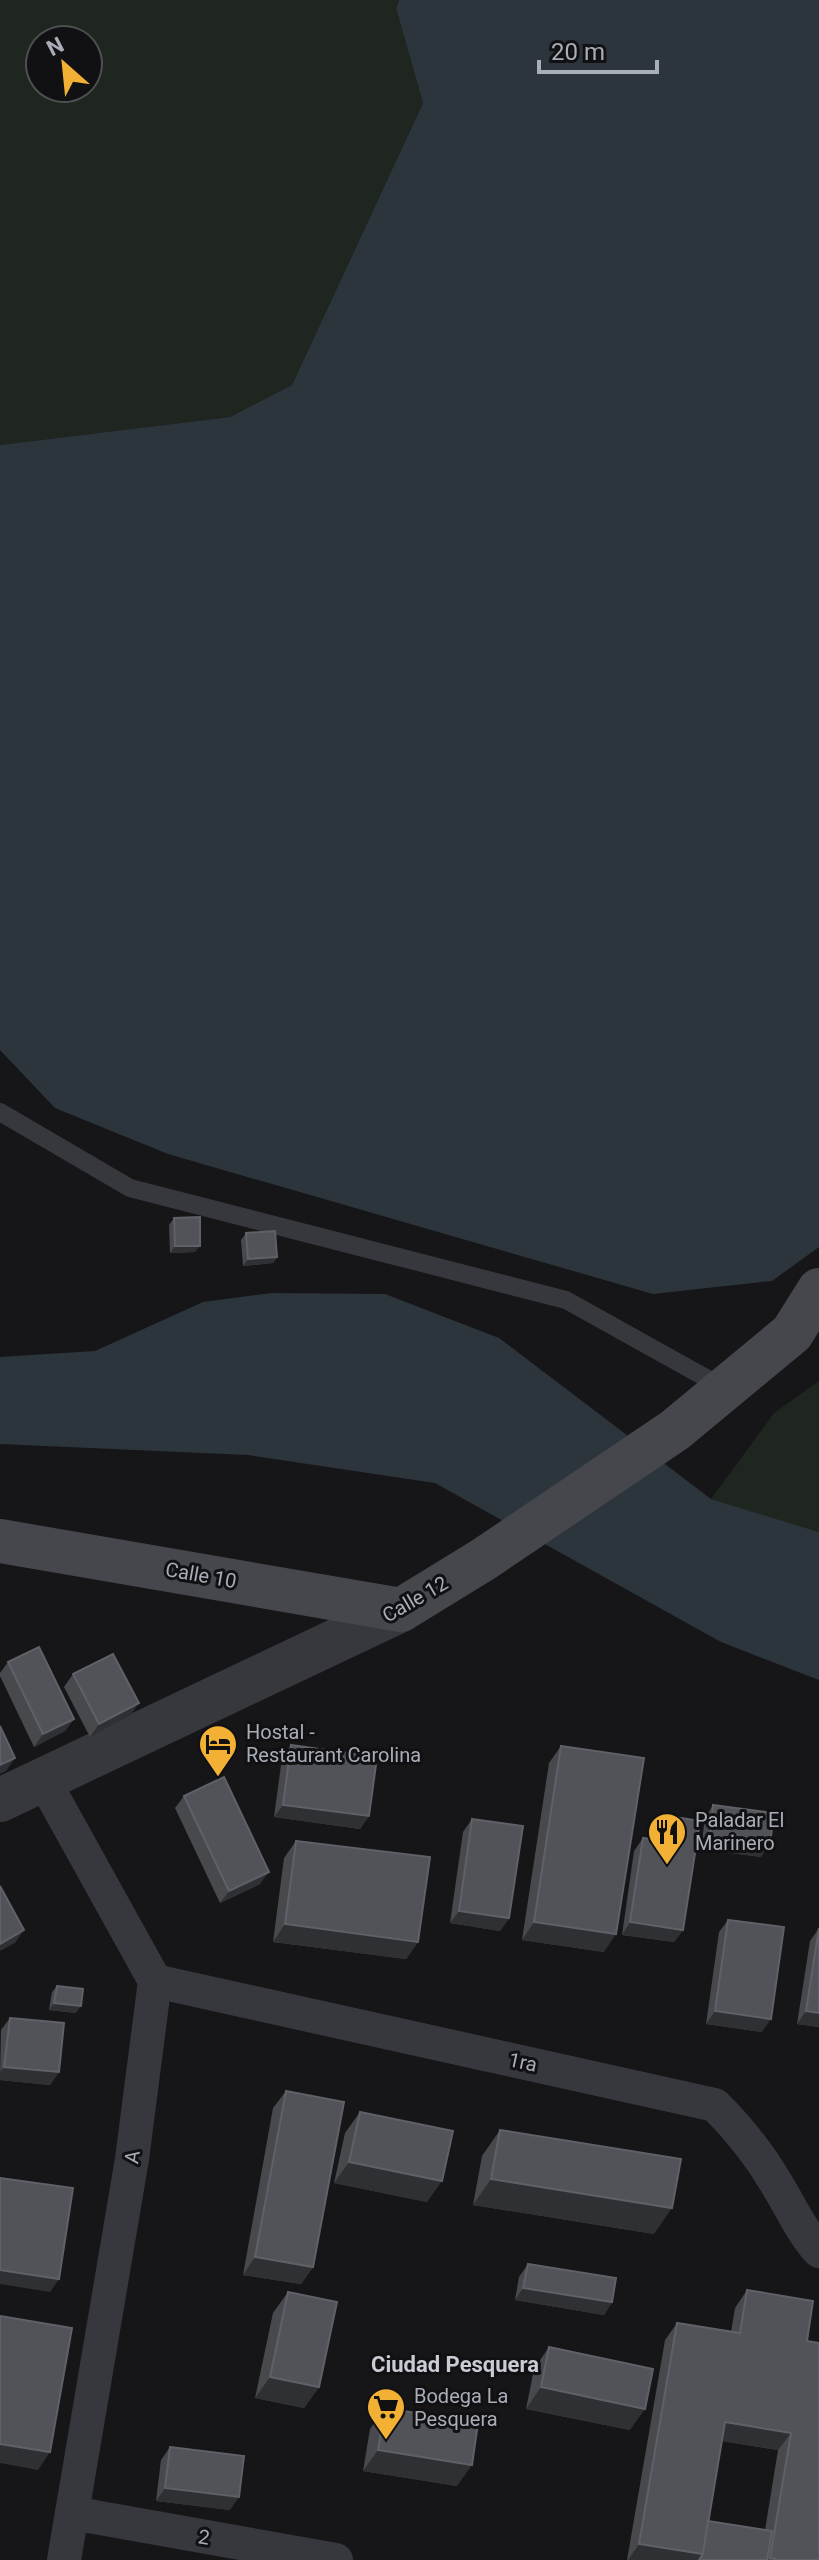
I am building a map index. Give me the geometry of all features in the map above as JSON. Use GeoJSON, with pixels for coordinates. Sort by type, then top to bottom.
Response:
{"type":"FeatureCollection","features":[{"type":"Feature","properties":{"kind":"main road","name":"Calle 12"},"geometry":{"type":"LineString","coordinates":[[401,1610],[484,1559],[675,1430],[805,1329],[819,1290]]}},
{"type":"Feature","properties":{"kind":"main road","name":"Calle 10"},"geometry":{"type":"LineString","coordinates":[[0,1541],[401,1610]]}},
{"type":"Feature","properties":{"kind":"street","name":"Calle 12"},"geometry":{"type":"LineString","coordinates":[[0,1800],[401,1610]]}},
{"type":"Feature","properties":{"kind":"street"},"geometry":{"type":"LineString","coordinates":[[43,1779],[155,1981]]}},
{"type":"Feature","properties":{"kind":"street","name":"1ra"},"geometry":{"type":"LineString","coordinates":[[155,1981],[715,2105],[744,2133],[804,2234],[819,2251]]}},
{"type":"Feature","properties":{"kind":"street","name":"A"},"geometry":{"type":"LineString","coordinates":[[64,2560],[132,2159],[155,1981]]}},
{"type":"Feature","properties":{"kind":"street","name":"2"},"geometry":{"type":"LineString","coordinates":[[72,2513],[336,2560]]}},
{"type":"Feature","properties":{"kind":"lane"},"geometry":{"type":"LineString","coordinates":[[0,1112],[130,1188],[566,1300],[726,1390]]}},
{"type":"Feature","properties":{"kind":"shaded area"},"geometry":{"type":"Polygon","coordinates":[[[0,0],[399,0],[396,8],[423,103],[292,385],[230,417],[0,445],[0,0]]]}},
{"type":"Feature","properties":{"kind":"shaded area"},"geometry":{"type":"Polygon","coordinates":[[[399,0],[819,0],[819,1247],[772,1281],[653,1294],[168,1154],[55,1108],[0,1050],[0,445],[230,417],[292,385],[423,103],[396,8],[399,0]]]}},
{"type":"Feature","properties":{"kind":"shaded area"},"geometry":{"type":"Polygon","coordinates":[[[272,1293],[385,1294],[499,1338],[711,1499],[819,1532],[819,1680],[721,1642],[435,1483],[248,1455],[0,1444],[0,1357],[95,1351],[203,1302],[272,1293]]]}},
{"type":"Feature","properties":{"kind":"shaded area"},"geometry":{"type":"Polygon","coordinates":[[[819,1381],[819,1532],[711,1499],[774,1413],[819,1381]]]}},
{"type":"Feature","properties":{"kind":"building"},"geometry":{"type":"Polygon","coordinates":[[[200,1217],[200,1246],[175,1246],[174,1218],[200,1217]]]}},
{"type":"Feature","properties":{"kind":"building"},"geometry":{"type":"Polygon","coordinates":[[[275,1231],[277,1257],[248,1259],[246,1233],[275,1231]]]}},
{"type":"Feature","properties":{"kind":"building"},"geometry":{"type":"Polygon","coordinates":[[[39,1647],[74,1719],[43,1734],[8,1662],[39,1647]]]}},
{"type":"Feature","properties":{"kind":"building"},"geometry":{"type":"Polygon","coordinates":[[[113,1654],[139,1703],[99,1724],[73,1674],[113,1654]]]}},
{"type":"Feature","properties":{"kind":"building"},"geometry":{"type":"Polygon","coordinates":[[[0,1726],[15,1758],[0,1765],[0,1726]]]}},
{"type":"Feature","properties":{"kind":"building"},"geometry":{"type":"Polygon","coordinates":[[[291,1745],[377,1757],[369,1816],[283,1805],[291,1745]]]}},
{"type":"Feature","properties":{"kind":"building"},"geometry":{"type":"Polygon","coordinates":[[[561,1746],[644,1758],[616,1934],[534,1922],[561,1746]]]}},
{"type":"Feature","properties":{"kind":"building"},"geometry":{"type":"Polygon","coordinates":[[[224,1777],[269,1872],[229,1891],[184,1796],[224,1777]]]}},
{"type":"Feature","properties":{"kind":"building"},"geometry":{"type":"Polygon","coordinates":[[[713,1805],[774,1813],[770,1844],[710,1836],[713,1805]]]}},
{"type":"Feature","properties":{"kind":"building"},"geometry":{"type":"Polygon","coordinates":[[[675,1817],[700,1821],[683,1930],[630,1922],[643,1838],[671,1842],[675,1817]]]}},
{"type":"Feature","properties":{"kind":"building"},"geometry":{"type":"Polygon","coordinates":[[[472,1819],[523,1826],[509,1918],[459,1911],[472,1819]]]}},
{"type":"Feature","properties":{"kind":"building"},"geometry":{"type":"Polygon","coordinates":[[[296,1841],[430,1857],[418,1942],[285,1924],[296,1841]]]}},
{"type":"Feature","properties":{"kind":"building"},"geometry":{"type":"Polygon","coordinates":[[[0,1886],[24,1930],[0,1944],[0,1886]]]}},
{"type":"Feature","properties":{"kind":"building"},"geometry":{"type":"Polygon","coordinates":[[[728,1920],[784,1927],[771,2019],[715,2011],[728,1920]]]}},
{"type":"Feature","properties":{"kind":"building"},"geometry":{"type":"Polygon","coordinates":[[[819,1928],[819,2013],[806,2011],[819,1928]]]}},
{"type":"Feature","properties":{"kind":"building"},"geometry":{"type":"Polygon","coordinates":[[[57,1986],[83,1989],[81,2006],[54,2003],[57,1986]]]}},
{"type":"Feature","properties":{"kind":"building"},"geometry":{"type":"Polygon","coordinates":[[[10,2018],[64,2023],[59,2072],[4,2067],[10,2018]]]}},
{"type":"Feature","properties":{"kind":"building"},"geometry":{"type":"Polygon","coordinates":[[[286,2091],[344,2102],[313,2267],[255,2257],[286,2091]]]}},
{"type":"Feature","properties":{"kind":"building"},"geometry":{"type":"Polygon","coordinates":[[[360,2112],[453,2131],[442,2181],[349,2162],[360,2112]]]}},
{"type":"Feature","properties":{"kind":"building"},"geometry":{"type":"Polygon","coordinates":[[[500,2130],[681,2159],[672,2208],[491,2179],[500,2130]]]}},
{"type":"Feature","properties":{"kind":"building"},"geometry":{"type":"Polygon","coordinates":[[[0,2178],[73,2188],[59,2279],[0,2270],[0,2178]]]}},
{"type":"Feature","properties":{"kind":"building"},"geometry":{"type":"Polygon","coordinates":[[[528,2264],[616,2278],[612,2302],[523,2288],[528,2264]]]}},
{"type":"Feature","properties":{"kind":"building"},"geometry":{"type":"Polygon","coordinates":[[[747,2290],[813,2301],[807,2341],[819,2343],[819,2560],[770,2558],[791,2433],[725,2422],[703,2554],[639,2544],[677,2323],[740,2333],[747,2290]]]}},
{"type":"Feature","properties":{"kind":"building"},"geometry":{"type":"Polygon","coordinates":[[[288,2292],[337,2302],[319,2387],[270,2377],[288,2292]]]}},
{"type":"Feature","properties":{"kind":"building"},"geometry":{"type":"Polygon","coordinates":[[[0,2316],[72,2328],[50,2452],[0,2444],[0,2316]]]}},
{"type":"Feature","properties":{"kind":"building"},"geometry":{"type":"Polygon","coordinates":[[[549,2347],[653,2369],[645,2409],[541,2387],[549,2347]]]}},
{"type":"Feature","properties":{"kind":"building"},"geometry":{"type":"Polygon","coordinates":[[[385,2408],[478,2423],[472,2465],[378,2450],[385,2408]]]}},
{"type":"Feature","properties":{"kind":"building"},"geometry":{"type":"Polygon","coordinates":[[[170,2447],[244,2456],[239,2497],[165,2488],[170,2447]]]}},
{"type":"Feature","properties":{"kind":"building"},"geometry":{"type":"Polygon","coordinates":[[[708,2521],[772,2531],[767,2560],[699,2560],[703,2554],[708,2521]]]}},
{"type":"Feature","properties":{"kind":"place","name":"Hostal - Restaurant Carolina"},"geometry":{"type":"Point","coordinates":[218,1778]}},
{"type":"Feature","properties":{"kind":"place","name":"Paladar El Marinero"},"geometry":{"type":"Point","coordinates":[667,1866]}},
{"type":"Feature","properties":{"kind":"place","name":"Bodega La Pesquera"},"geometry":{"type":"Point","coordinates":[386,2441]}},
{"type":"Feature","properties":{"kind":"district","name":"Ciudad Pesquera"},"geometry":{"type":"Point","coordinates":[455,2364]}}]}
